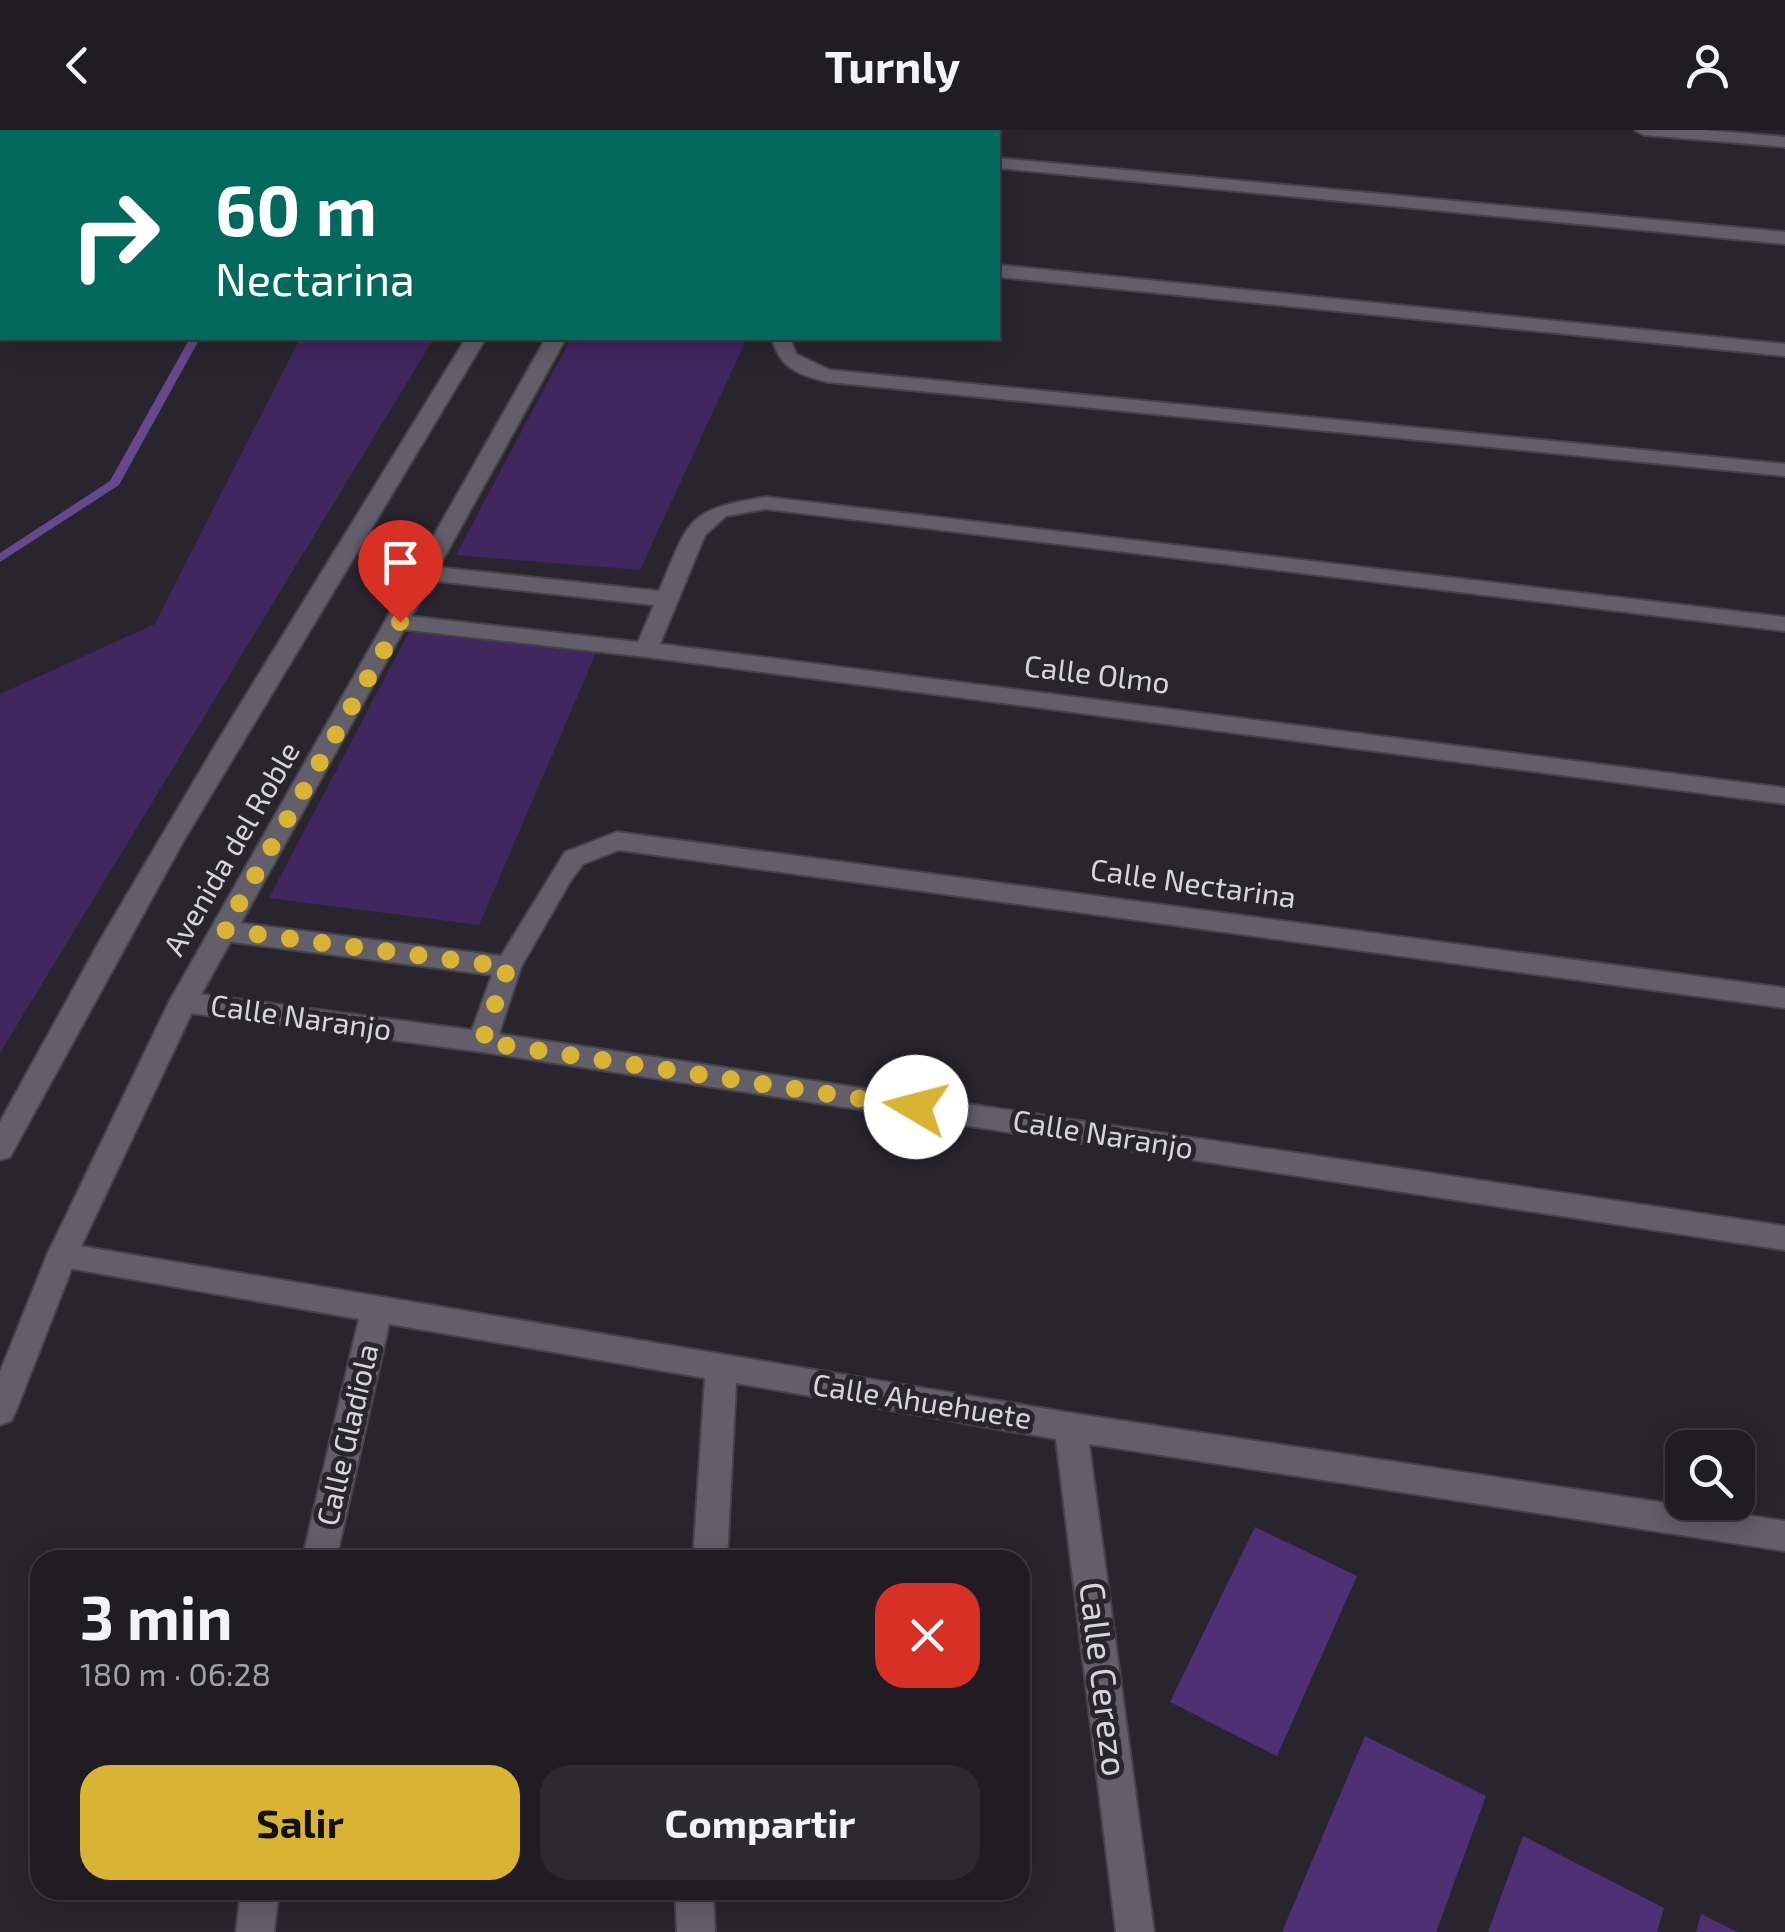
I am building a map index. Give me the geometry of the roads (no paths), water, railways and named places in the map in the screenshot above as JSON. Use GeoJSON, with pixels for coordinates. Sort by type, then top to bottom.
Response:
{"type":"FeatureCollection","features":[{"type":"Feature","properties":{"kind":"street"},"geometry":{"type":"LineString","coordinates":[[1644,130],[1785,142]]}},
{"type":"Feature","properties":{"kind":"street"},"geometry":{"type":"LineString","coordinates":[[1000,163],[1785,238]]}},
{"type":"Feature","properties":{"kind":"street"},"geometry":{"type":"LineString","coordinates":[[1000,271],[1785,350]]}},
{"type":"Feature","properties":{"kind":"street","name":"Avenida del Roble"},"geometry":{"type":"LineString","coordinates":[[0,1149],[74,1006],[185,812],[475,340]]}},
{"type":"Feature","properties":{"kind":"street","name":"Avenida del Roble"},"geometry":{"type":"LineString","coordinates":[[0,1411],[62,1255],[183,1002],[400,622],[555,340]]}},
{"type":"Feature","properties":{"kind":"street"},"geometry":{"type":"LineString","coordinates":[[782,340],[786,358],[804,370],[828,376],[1785,470]]}},
{"type":"Feature","properties":{"kind":"street"},"geometry":{"type":"LineString","coordinates":[[646,650],[696,532],[707,518],[739,505],[766,502],[1785,624]]}},
{"type":"Feature","properties":{"kind":"street"},"geometry":{"type":"LineString","coordinates":[[427,573],[666,598]]}},
{"type":"Feature","properties":{"kind":"street","name":"Calle Olmo"},"geometry":{"type":"LineString","coordinates":[[400,622],[1785,796]]}},
{"type":"Feature","properties":{"kind":"street","name":"Calle Nectarina"},"geometry":{"type":"LineString","coordinates":[[508,967],[574,858],[617,841],[1785,998]]}},
{"type":"Feature","properties":{"kind":"street"},"geometry":{"type":"LineString","coordinates":[[224,930],[508,967],[482,1042]]}},
{"type":"Feature","properties":{"kind":"street","name":"Calle Naranjo"},"geometry":{"type":"LineString","coordinates":[[183,1002],[482,1042],[1785,1238]]}},
{"type":"Feature","properties":{"kind":"street","name":"Calle Ahuehuete"},"geometry":{"type":"LineString","coordinates":[[62,1255],[1071,1427],[1785,1536]]}},
{"type":"Feature","properties":{"kind":"street","name":"Calle Gladiola"},"geometry":{"type":"LineString","coordinates":[[321,1550],[378,1310]]}},
{"type":"Feature","properties":{"kind":"street"},"geometry":{"type":"LineString","coordinates":[[711,1550],[722,1369]]}},
{"type":"Feature","properties":{"kind":"street","name":"Calle Cerezo"},"geometry":{"type":"LineString","coordinates":[[1071,1427],[1134,1932]]}},
{"type":"Feature","properties":{"kind":"street"},"geometry":{"type":"LineString","coordinates":[[255,1932],[259,1900]]}},
{"type":"Feature","properties":{"kind":"street"},"geometry":{"type":"LineString","coordinates":[[694,1900],[696,1932]]}},
{"type":"Feature","properties":{"kind":"waterway"},"geometry":{"type":"LineString","coordinates":[[0,558],[115,483],[194,340]]}}]}
